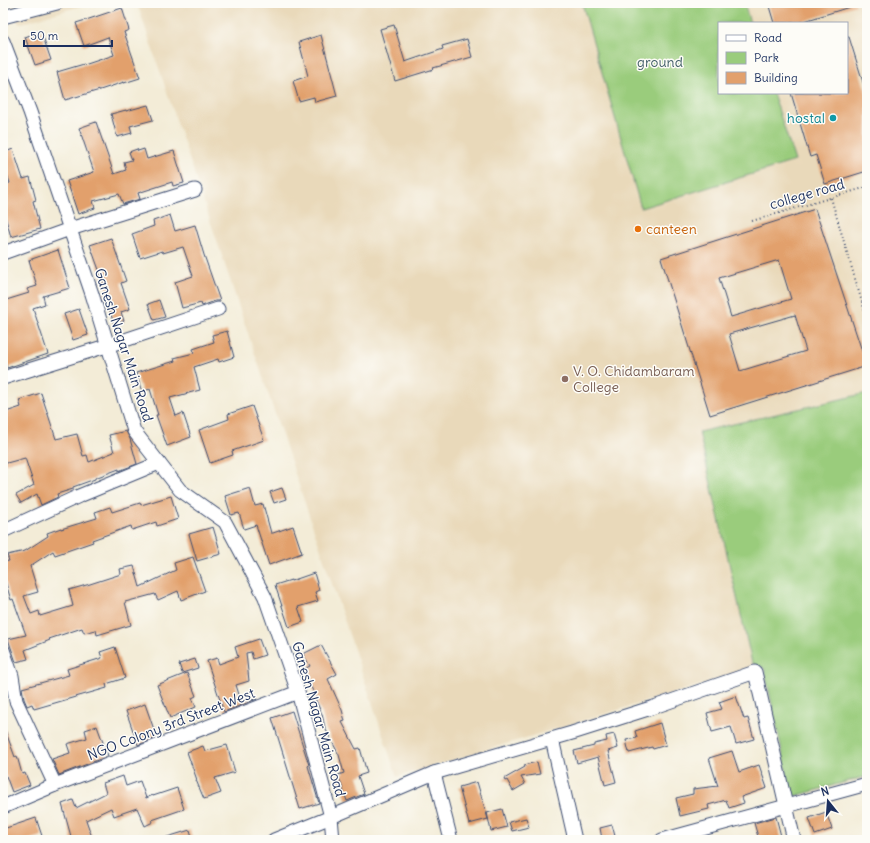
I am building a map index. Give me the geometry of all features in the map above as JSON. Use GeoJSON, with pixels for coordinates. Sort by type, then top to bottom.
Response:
{"type":"FeatureCollection","features":[{"type":"Feature","properties":{"kind":"street"},"geometry":{"type":"LineString","coordinates":[[3,18],[57,3]]}},
{"type":"Feature","properties":{"kind":"street","name":"Ganesh Nagar Main Road"},"geometry":{"type":"LineString","coordinates":[[3,41],[30,112],[92,294],[134,431],[180,490],[225,522],[265,597],[298,692],[331,817],[274,840]]}},
{"type":"Feature","properties":{"kind":"street"},"geometry":{"type":"LineString","coordinates":[[3,253],[70,229],[195,190]]}},
{"type":"Feature","properties":{"kind":"street"},"geometry":{"type":"LineString","coordinates":[[3,378],[218,309]]}},
{"type":"Feature","properties":{"kind":"street"},"geometry":{"type":"LineString","coordinates":[[3,532],[79,496],[159,463]]}},
{"type":"Feature","properties":{"kind":"street"},"geometry":{"type":"LineString","coordinates":[[3,650],[12,676],[16,701],[55,785]]}},
{"type":"Feature","properties":{"kind":"street"},"geometry":{"type":"LineString","coordinates":[[333,840],[331,817],[434,773],[552,739],[651,708],[755,672],[794,840]]}},
{"type":"Feature","properties":{"kind":"street","name":"NGO Colony 3rd Street West"},"geometry":{"type":"LineString","coordinates":[[3,807],[55,785],[298,692]]}},
{"type":"Feature","properties":{"kind":"street"},"geometry":{"type":"LineString","coordinates":[[552,739],[575,840]]}},
{"type":"Feature","properties":{"kind":"street"},"geometry":{"type":"LineString","coordinates":[[434,773],[451,840]]}},
{"type":"Feature","properties":{"kind":"street"},"geometry":{"type":"LineString","coordinates":[[662,840],[867,784]]}},
{"type":"Feature","properties":{"kind":"path","name":"college road"},"geometry":{"type":"LineString","coordinates":[[752,221],[867,187]]}},
{"type":"Feature","properties":{"kind":"path"},"geometry":{"type":"LineString","coordinates":[[831,198],[867,319]]}},
{"type":"Feature","properties":{"kind":"shaded area"},"geometry":{"type":"Polygon","coordinates":[[[11,3],[90,3],[19,24],[11,3]]]}},
{"type":"Feature","properties":{"kind":"shaded area","name":"V. O. Chidambaram College"},"geometry":{"type":"Polygon","coordinates":[[[137,3],[867,3],[867,778],[807,794],[766,665],[397,777],[137,3]]]}},
{"type":"Feature","properties":{"kind":"green space","name":"ground"},"geometry":{"type":"Polygon","coordinates":[[[582,3],[744,3],[750,22],[718,22],[718,94],[773,94],[795,161],[641,208],[582,3]]]}},
{"type":"Feature","properties":{"kind":"green space"},"geometry":{"type":"Polygon","coordinates":[[[867,393],[867,776],[792,797],[764,668],[752,663],[699,432],[867,393]]]}},
{"type":"Feature","properties":{"kind":"building"},"geometry":{"type":"Polygon","coordinates":[[[768,3],[855,3],[856,5],[801,22],[774,22],[768,3]]]}},
{"type":"Feature","properties":{"kind":"building"},"geometry":{"type":"Polygon","coordinates":[[[122,8],[129,30],[124,32],[140,78],[65,100],[57,72],[114,55],[108,37],[84,46],[76,23],[122,8]]]}},
{"type":"Feature","properties":{"kind":"building"},"geometry":{"type":"Polygon","coordinates":[[[394,25],[405,62],[443,49],[442,46],[467,39],[472,57],[395,81],[380,29],[394,25]]]}},
{"type":"Feature","properties":{"kind":"building"},"geometry":{"type":"Polygon","coordinates":[[[41,31],[51,60],[35,65],[25,37],[41,31]]]}},
{"type":"Feature","properties":{"kind":"building"},"geometry":{"type":"Polygon","coordinates":[[[321,35],[337,96],[315,102],[314,97],[299,101],[293,81],[308,76],[299,42],[321,35]]]}},
{"type":"Feature","properties":{"kind":"building","name":"hostal"},"geometry":{"type":"Polygon","coordinates":[[[849,37],[867,95],[867,171],[825,184],[816,155],[810,157],[791,94],[848,94],[849,37]]]}},
{"type":"Feature","properties":{"kind":"building"},"geometry":{"type":"Polygon","coordinates":[[[148,105],[153,120],[130,126],[132,133],[117,137],[111,114],[148,105]]]}},
{"type":"Feature","properties":{"kind":"building"},"geometry":{"type":"Polygon","coordinates":[[[96,122],[114,174],[126,170],[124,162],[132,160],[129,152],[137,149],[138,151],[144,149],[147,159],[174,151],[184,183],[173,186],[172,182],[138,193],[140,199],[123,204],[119,194],[93,201],[95,208],[78,214],[67,181],[94,172],[79,128],[96,122]]]}},
{"type":"Feature","properties":{"kind":"building"},"geometry":{"type":"Polygon","coordinates":[[[13,149],[23,179],[30,177],[36,200],[33,201],[40,229],[11,237],[3,209],[3,185],[10,183],[3,162],[3,153],[13,149]]]}},
{"type":"Feature","properties":{"kind":"building"},"geometry":{"type":"Polygon","coordinates":[[[815,209],[867,366],[710,415],[661,258],[815,209]],[[779,260],[719,278],[731,317],[791,299],[779,260]],[[795,315],[729,334],[740,371],[806,351],[795,315]]]}},
{"type":"Feature","properties":{"kind":"building"},"geometry":{"type":"Polygon","coordinates":[[[170,215],[175,231],[195,225],[220,301],[215,301],[202,306],[201,303],[182,308],[175,282],[193,276],[183,247],[163,253],[162,251],[140,258],[132,234],[154,226],[153,221],[170,215]]]}},
{"type":"Feature","properties":{"kind":"building"},"geometry":{"type":"Polygon","coordinates":[[[111,238],[126,281],[121,283],[130,309],[121,312],[124,321],[114,324],[104,293],[107,292],[90,245],[111,238]]]}},
{"type":"Feature","properties":{"kind":"building"},"geometry":{"type":"Polygon","coordinates":[[[58,250],[70,288],[43,296],[45,304],[33,308],[48,354],[7,368],[3,356],[3,301],[29,293],[27,289],[37,286],[29,260],[58,250]]]}},
{"type":"Feature","properties":{"kind":"building"},"geometry":{"type":"Polygon","coordinates":[[[159,300],[165,317],[154,320],[148,304],[159,300]]]}},
{"type":"Feature","properties":{"kind":"building"},"geometry":{"type":"Polygon","coordinates":[[[79,309],[88,335],[73,340],[64,314],[79,309]]]}},
{"type":"Feature","properties":{"kind":"building"},"geometry":{"type":"Polygon","coordinates":[[[227,331],[234,357],[219,362],[218,359],[194,367],[200,390],[170,398],[176,416],[183,413],[191,437],[167,446],[156,415],[158,415],[150,389],[142,392],[136,373],[175,361],[174,358],[194,353],[193,349],[214,342],[212,335],[227,331]]]}},
{"type":"Feature","properties":{"kind":"building"},"geometry":{"type":"Polygon","coordinates":[[[41,393],[56,439],[77,434],[83,456],[87,455],[89,462],[114,452],[109,435],[126,431],[130,439],[137,464],[119,471],[119,469],[73,487],[73,489],[57,494],[58,497],[41,505],[37,494],[21,503],[16,495],[34,485],[25,458],[3,464],[3,413],[21,407],[19,400],[41,393]]]}},
{"type":"Feature","properties":{"kind":"building"},"geometry":{"type":"Polygon","coordinates":[[[252,406],[264,440],[232,451],[233,455],[210,463],[199,430],[229,419],[228,414],[252,406]]]}},
{"type":"Feature","properties":{"kind":"building"},"geometry":{"type":"Polygon","coordinates":[[[250,488],[255,506],[263,504],[271,533],[293,526],[302,553],[269,565],[256,525],[244,529],[239,513],[231,515],[225,496],[250,488]]]}},
{"type":"Feature","properties":{"kind":"building"},"geometry":{"type":"Polygon","coordinates":[[[282,488],[286,499],[274,503],[270,492],[282,488]]]}},
{"type":"Feature","properties":{"kind":"building"},"geometry":{"type":"Polygon","coordinates":[[[171,496],[178,519],[157,526],[156,522],[132,530],[131,526],[92,540],[93,542],[55,555],[53,551],[30,566],[38,592],[24,596],[31,614],[39,611],[40,616],[73,606],[69,590],[121,574],[120,569],[134,566],[140,587],[176,570],[174,563],[193,557],[205,591],[181,600],[178,591],[158,600],[155,594],[125,602],[131,625],[97,635],[96,630],[84,633],[82,628],[49,639],[50,640],[25,650],[28,659],[16,662],[8,639],[26,635],[13,599],[11,600],[3,574],[3,562],[9,561],[7,555],[25,551],[48,536],[47,533],[97,518],[95,512],[110,507],[112,512],[140,503],[141,505],[171,496]]]}},
{"type":"Feature","properties":{"kind":"building"},"geometry":{"type":"Polygon","coordinates":[[[213,527],[221,554],[197,561],[189,534],[213,527]]]}},
{"type":"Feature","properties":{"kind":"building"},"geometry":{"type":"Polygon","coordinates":[[[314,573],[319,590],[315,592],[318,601],[298,607],[303,622],[289,627],[275,585],[314,573]]]}},
{"type":"Feature","properties":{"kind":"building"},"geometry":{"type":"Polygon","coordinates":[[[259,639],[265,655],[253,659],[251,652],[246,653],[249,681],[236,685],[241,701],[257,699],[224,712],[207,661],[217,658],[219,664],[238,657],[235,647],[259,639]]]}},
{"type":"Feature","properties":{"kind":"building"},"geometry":{"type":"Polygon","coordinates":[[[321,645],[337,674],[328,679],[342,710],[345,721],[342,722],[356,749],[360,748],[367,773],[358,776],[364,794],[347,801],[338,775],[344,773],[339,755],[325,728],[322,714],[313,694],[314,693],[302,670],[310,666],[303,654],[321,645]]]}},
{"type":"Feature","properties":{"kind":"building"},"geometry":{"type":"Polygon","coordinates":[[[115,647],[125,678],[106,684],[107,688],[34,709],[32,704],[27,706],[22,688],[69,675],[67,669],[102,658],[100,652],[115,647]]]}},
{"type":"Feature","properties":{"kind":"building"},"geometry":{"type":"Polygon","coordinates":[[[195,659],[198,668],[182,673],[179,664],[195,659]]]}},
{"type":"Feature","properties":{"kind":"building"},"geometry":{"type":"Polygon","coordinates":[[[187,673],[196,696],[192,698],[196,707],[170,718],[157,685],[187,673]]]}},
{"type":"Feature","properties":{"kind":"building"},"geometry":{"type":"Polygon","coordinates":[[[736,696],[744,719],[748,718],[754,739],[736,744],[731,727],[712,732],[707,713],[722,709],[719,702],[736,696]]]}},
{"type":"Feature","properties":{"kind":"building"},"geometry":{"type":"Polygon","coordinates":[[[145,704],[157,738],[138,745],[126,711],[145,704]]]}},
{"type":"Feature","properties":{"kind":"building"},"geometry":{"type":"Polygon","coordinates":[[[292,711],[319,803],[300,809],[272,718],[292,711]]]}},
{"type":"Feature","properties":{"kind":"building"},"geometry":{"type":"Polygon","coordinates":[[[660,723],[666,745],[629,753],[626,740],[637,738],[635,731],[660,723]]]}},
{"type":"Feature","properties":{"kind":"building"},"geometry":{"type":"Polygon","coordinates":[[[97,726],[108,756],[59,775],[52,759],[70,753],[67,744],[87,738],[85,730],[97,726]]]}},
{"type":"Feature","properties":{"kind":"building"},"geometry":{"type":"Polygon","coordinates":[[[4,727],[15,757],[17,756],[22,774],[25,773],[30,785],[12,792],[6,776],[3,777],[4,727]]]}},
{"type":"Feature","properties":{"kind":"building"},"geometry":{"type":"Polygon","coordinates":[[[614,734],[618,748],[608,751],[616,782],[605,785],[598,757],[577,763],[574,751],[607,741],[606,736],[614,734]]]}},
{"type":"Feature","properties":{"kind":"building"},"geometry":{"type":"Polygon","coordinates":[[[227,745],[235,772],[215,778],[221,793],[204,799],[187,752],[203,746],[205,751],[227,745]]]}},
{"type":"Feature","properties":{"kind":"building"},"geometry":{"type":"Polygon","coordinates":[[[732,751],[739,772],[759,765],[767,788],[741,797],[744,803],[729,808],[726,800],[708,805],[709,809],[680,816],[676,798],[693,794],[693,789],[718,786],[709,758],[732,751]]]}},
{"type":"Feature","properties":{"kind":"building"},"geometry":{"type":"Polygon","coordinates":[[[537,762],[540,774],[521,777],[525,784],[513,791],[507,780],[505,781],[504,779],[525,767],[524,765],[537,762]]]}},
{"type":"Feature","properties":{"kind":"building"},"geometry":{"type":"Polygon","coordinates":[[[123,776],[126,786],[140,781],[146,798],[177,788],[184,809],[152,820],[153,822],[145,826],[137,808],[114,816],[111,808],[86,820],[93,840],[72,840],[62,804],[73,800],[76,808],[106,793],[103,783],[123,776]]]}},
{"type":"Feature","properties":{"kind":"building"},"geometry":{"type":"Polygon","coordinates":[[[477,782],[488,819],[469,824],[459,787],[477,782]]]}},
{"type":"Feature","properties":{"kind":"building"},"geometry":{"type":"Polygon","coordinates":[[[502,809],[507,827],[491,831],[487,813],[502,809]]]}},
{"type":"Feature","properties":{"kind":"building"},"geometry":{"type":"Polygon","coordinates":[[[826,812],[832,829],[815,835],[809,818],[826,812]]]}},
{"type":"Feature","properties":{"kind":"building"},"geometry":{"type":"Polygon","coordinates":[[[776,817],[782,840],[759,840],[754,823],[776,817]]]}},
{"type":"Feature","properties":{"kind":"building"},"geometry":{"type":"Polygon","coordinates":[[[36,818],[42,836],[28,840],[3,840],[3,829],[36,818]]]}},
{"type":"Feature","properties":{"kind":"building"},"geometry":{"type":"Polygon","coordinates":[[[526,818],[529,827],[512,831],[509,822],[526,818]]]}},
{"type":"Feature","properties":{"kind":"building"},"geometry":{"type":"Polygon","coordinates":[[[612,825],[615,836],[602,839],[600,828],[612,825]]]}},
{"type":"Feature","properties":{"kind":"building"},"geometry":{"type":"Polygon","coordinates":[[[190,830],[193,840],[164,840],[164,838],[190,830]]]}},
{"type":"Feature","properties":{"kind":"place","name":"hostal"},"geometry":{"type":"Point","coordinates":[833,118]}},
{"type":"Feature","properties":{"kind":"place","name":"canteen"},"geometry":{"type":"Point","coordinates":[638,229]}},
{"type":"Feature","properties":{"kind":"place","name":"V. O. Chidambaram College"},"geometry":{"type":"Point","coordinates":[565,379]}}]}
